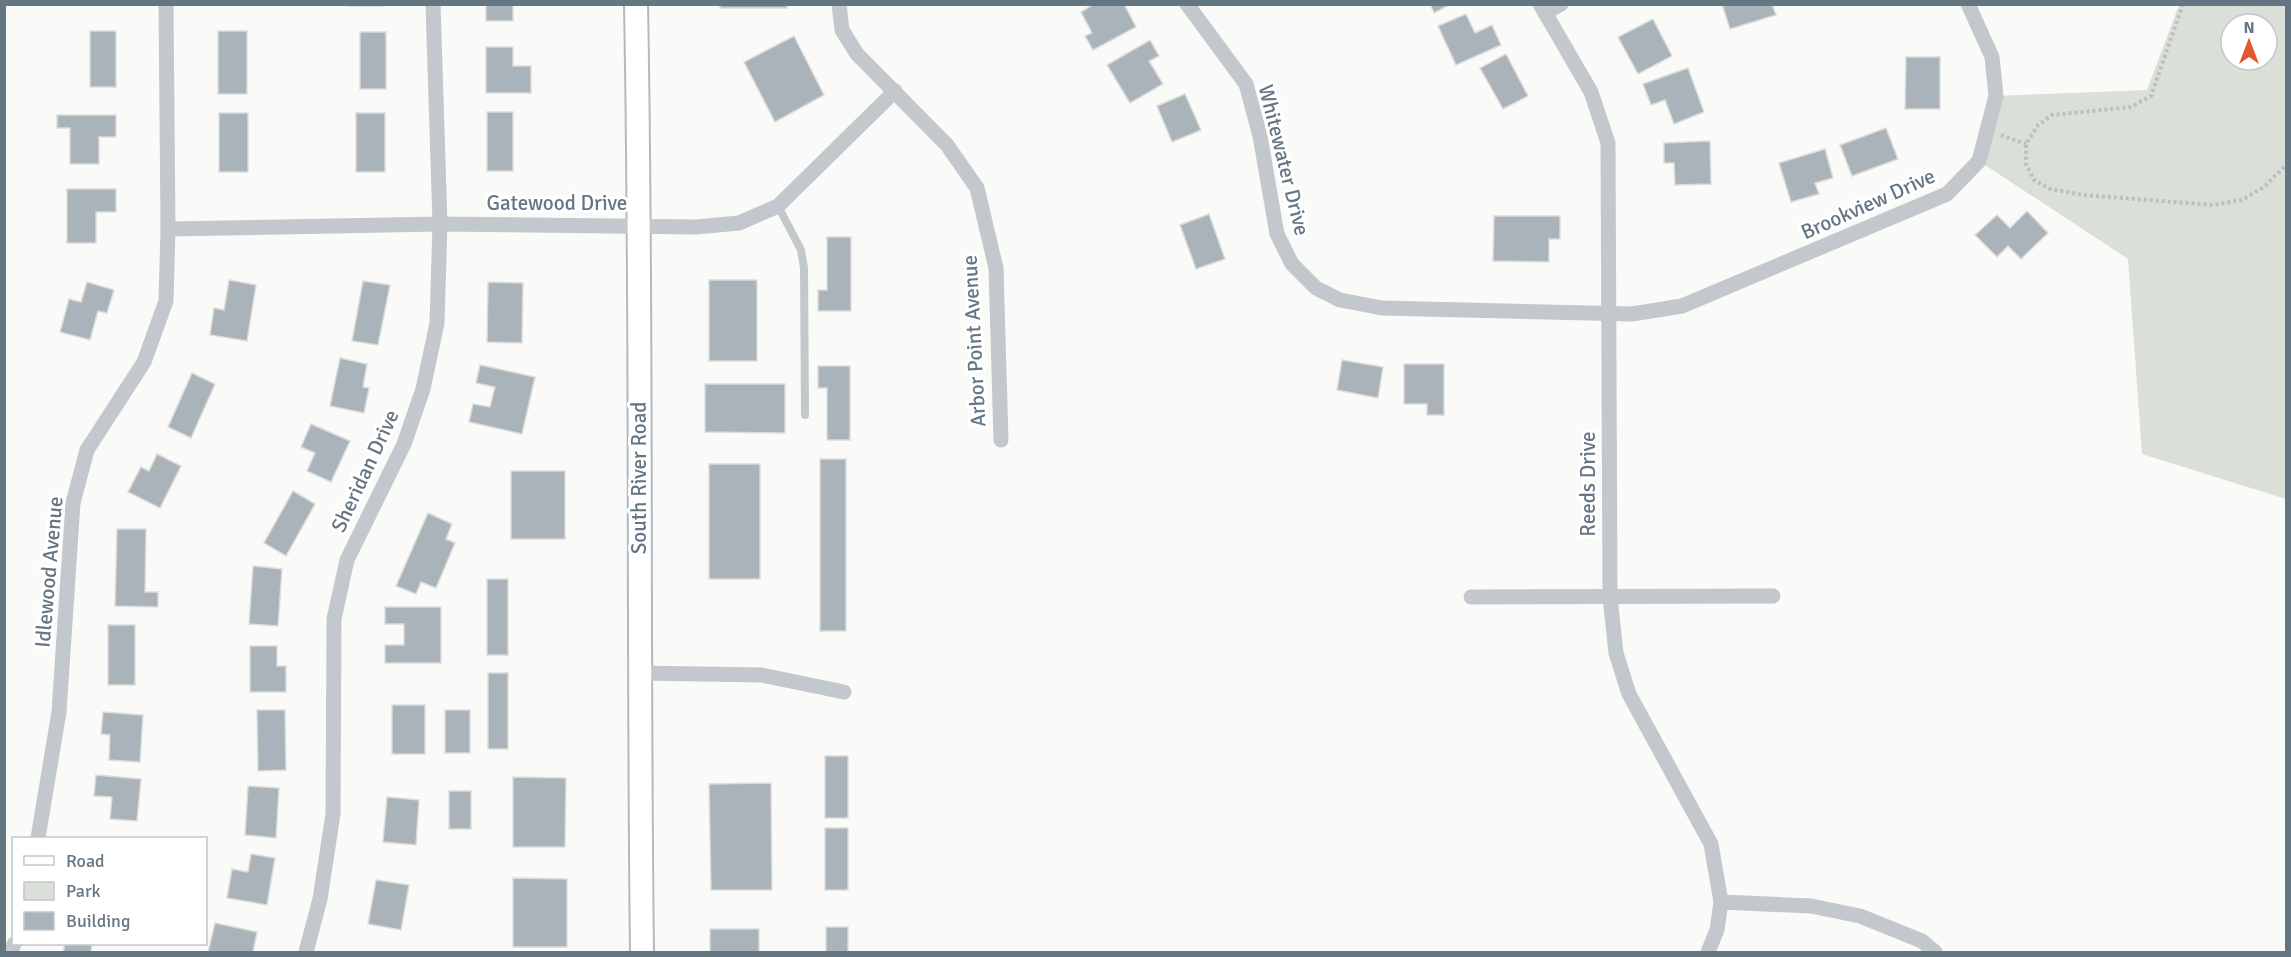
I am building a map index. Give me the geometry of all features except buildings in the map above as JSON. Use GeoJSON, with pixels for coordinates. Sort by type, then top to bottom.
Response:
{"type":"FeatureCollection","features":[{"type":"Feature","properties":{"kind":"street","name":"Idlewood Avenue"},"geometry":{"type":"LineString","coordinates":[[38,837],[59,712],[73,503],[87,450],[144,362],[166,301],[168,229],[166,4]]}},
{"type":"Feature","properties":{"kind":"street","name":"Sheridan Drive"},"geometry":{"type":"LineString","coordinates":[[306,952],[320,899],[333,814],[334,619],[347,560],[404,444],[423,389],[437,323],[440,224],[433,4]]}},
{"type":"Feature","properties":{"kind":"street","name":"South River Road"},"geometry":{"type":"LineString","coordinates":[[636,4],[640,225],[639,673],[642,952]]}},
{"type":"Feature","properties":{"kind":"street","name":"Arbor Point Avenue"},"geometry":{"type":"LineString","coordinates":[[839,4],[842,30],[857,54],[946,146],[977,188],[996,268],[1000,440]]}},
{"type":"Feature","properties":{"kind":"street","name":"Whitewater Drive"},"geometry":{"type":"LineString","coordinates":[[1187,4],[1246,84],[1260,136],[1277,234],[1292,264],[1316,288],[1340,300],[1382,308],[1608,314]]}},
{"type":"Feature","properties":{"kind":"street"},"geometry":{"type":"LineString","coordinates":[[1542,9],[1561,4]]}},
{"type":"Feature","properties":{"kind":"street","name":"Brookview Drive"},"geometry":{"type":"LineString","coordinates":[[1608,314],[1632,314],[1682,306],[1947,194],[1979,161],[1996,96],[1992,57],[1968,4]]}},
{"type":"Feature","properties":{"kind":"street","name":"Reeds Drive"},"geometry":{"type":"LineString","coordinates":[[1542,9],[1591,92],[1608,142],[1610,597],[1616,653],[1629,694],[1711,844],[1721,902],[1717,930],[1708,952]]}},
{"type":"Feature","properties":{"kind":"street","name":"Gatewood Drive"},"geometry":{"type":"LineString","coordinates":[[168,229],[440,224],[696,227],[739,223],[778,206],[895,91]]}},
{"type":"Feature","properties":{"kind":"street"},"geometry":{"type":"LineString","coordinates":[[1471,597],[1773,596]]}},
{"type":"Feature","properties":{"kind":"street"},"geometry":{"type":"LineString","coordinates":[[639,673],[762,675],[844,692]]}},
{"type":"Feature","properties":{"kind":"street"},"geometry":{"type":"LineString","coordinates":[[1721,902],[1811,906],[1860,916],[1922,940],[1935,952]]}},
{"type":"Feature","properties":{"kind":"lane"},"geometry":{"type":"LineString","coordinates":[[778,206],[801,250],[804,268],[805,415]]}},
{"type":"Feature","properties":{"kind":"path"},"geometry":{"type":"LineString","coordinates":[[2183,4],[2162,70],[2151,96],[2131,107],[2052,115],[2038,125],[2026,144],[2026,164],[2034,180],[2050,189],[2159,202],[2213,205],[2242,200],[2264,187],[2286,165]]}},
{"type":"Feature","properties":{"kind":"path"},"geometry":{"type":"LineString","coordinates":[[1987,130],[2026,144]]}},
{"type":"Feature","properties":{"kind":"green space"},"geometry":{"type":"Polygon","coordinates":[[[2179,5],[2286,5],[2286,499],[2142,454],[2128,259],[1979,161],[1996,96],[2147,90],[2179,5]]]}}]}
